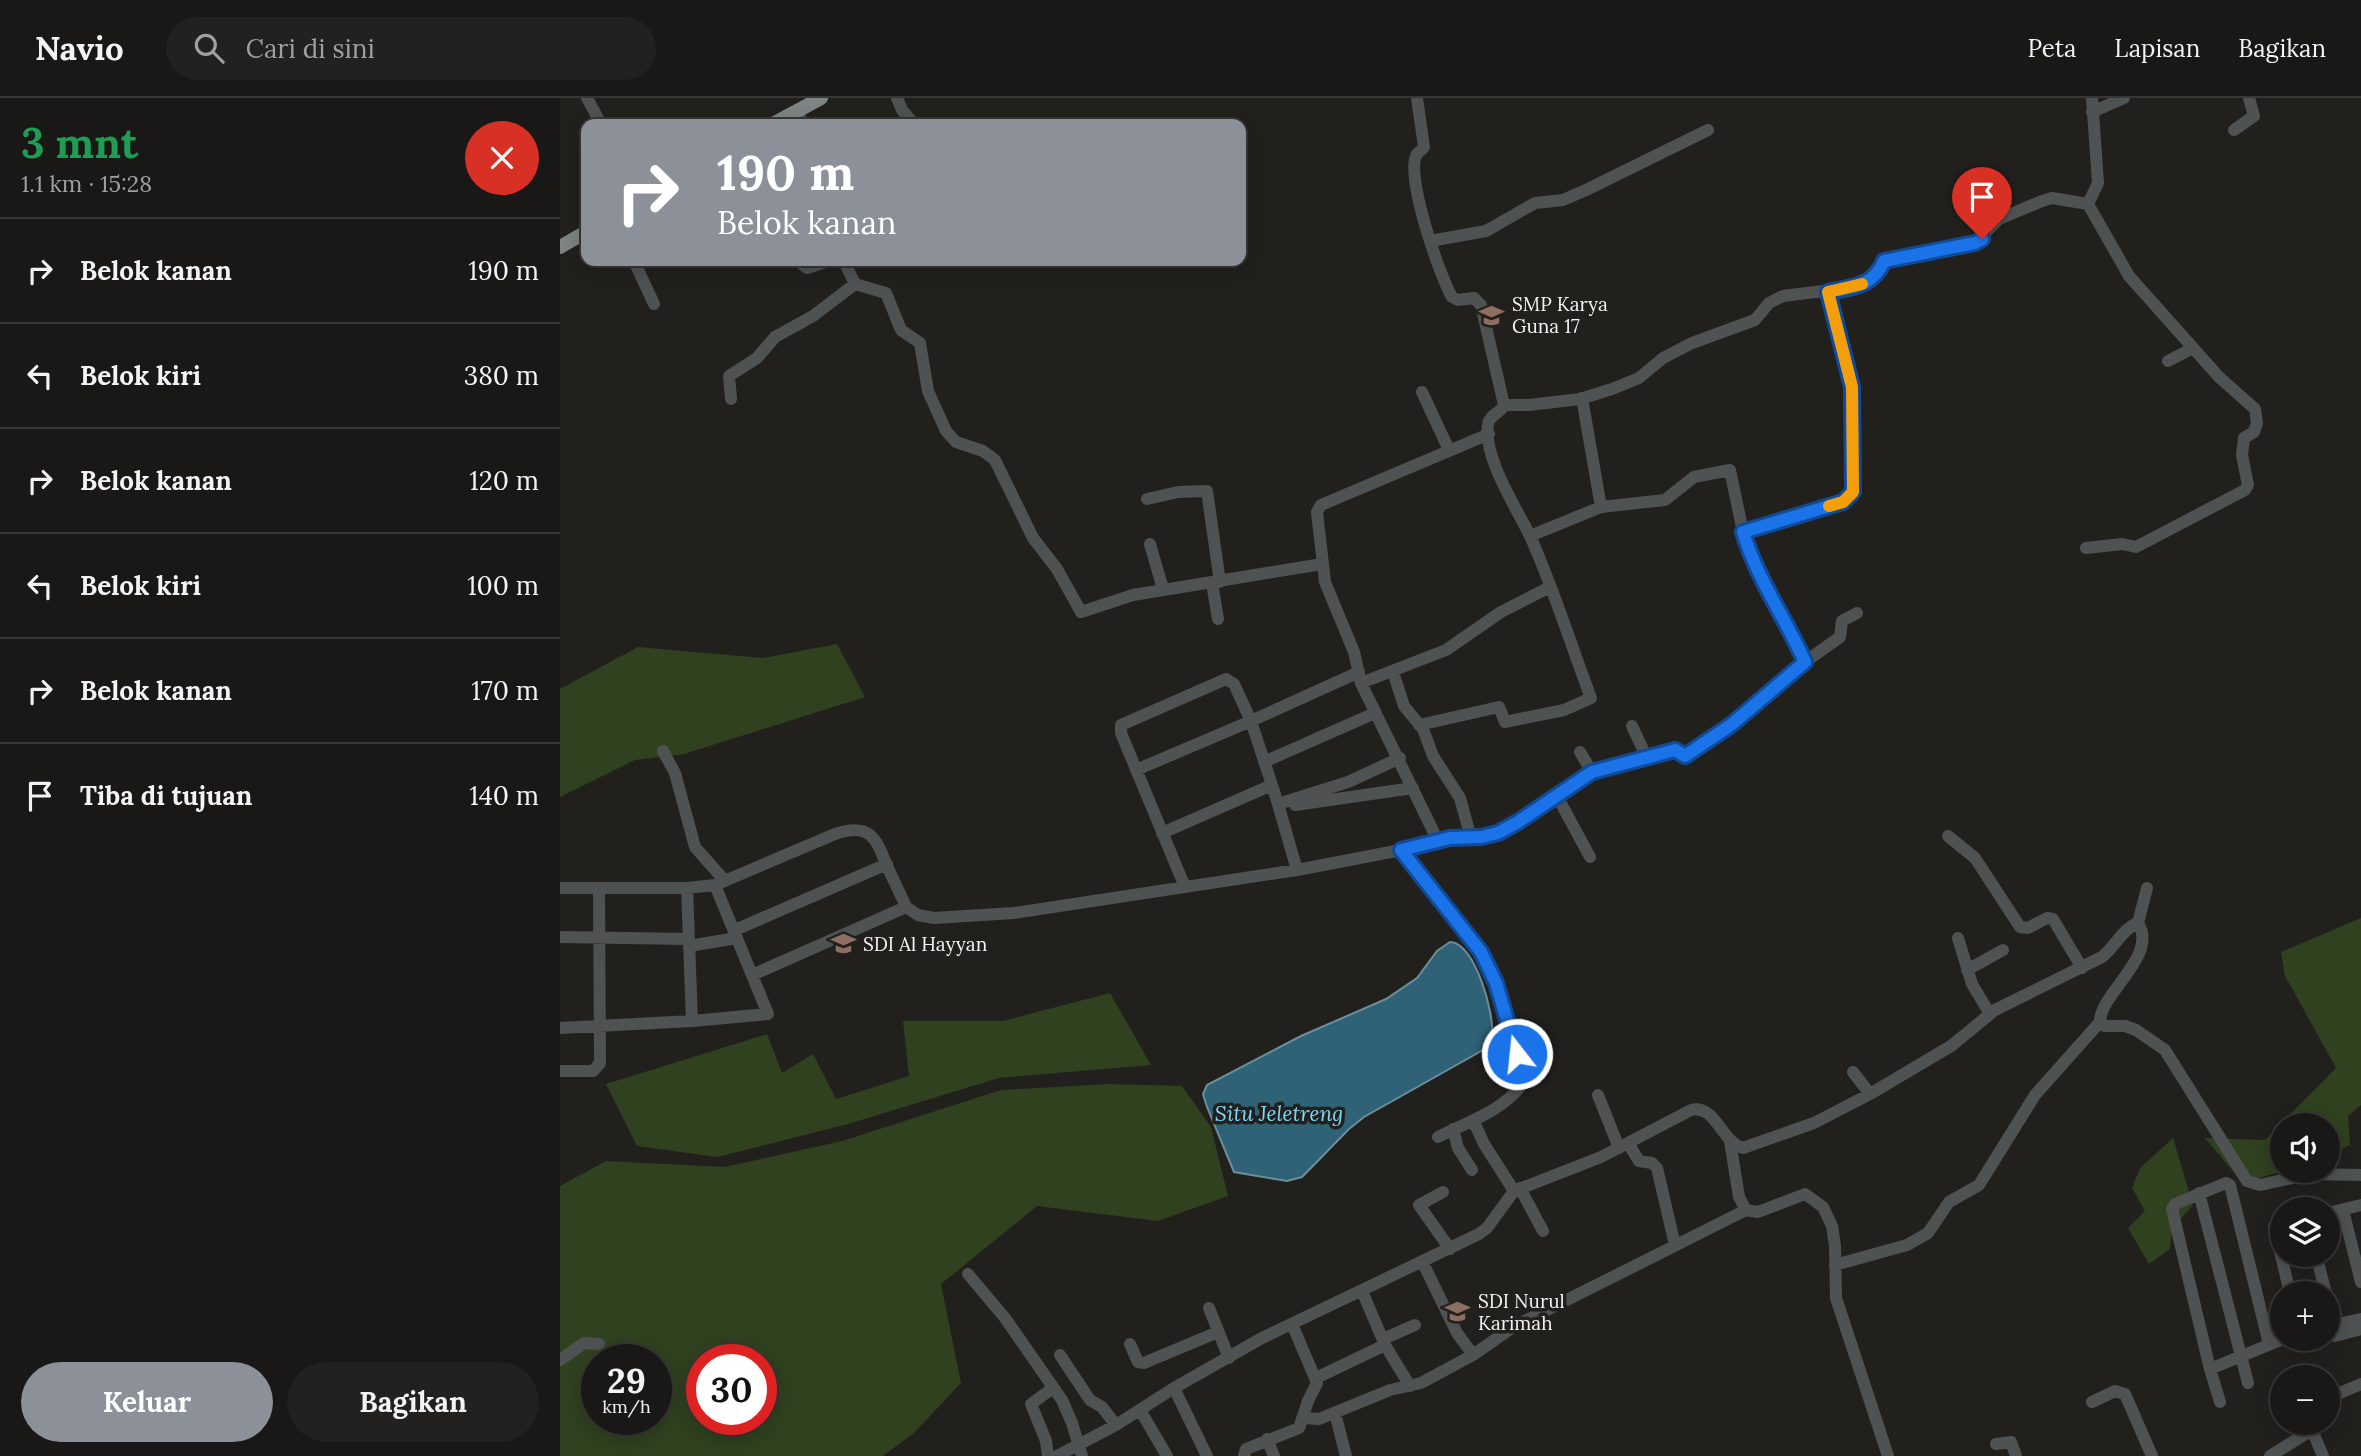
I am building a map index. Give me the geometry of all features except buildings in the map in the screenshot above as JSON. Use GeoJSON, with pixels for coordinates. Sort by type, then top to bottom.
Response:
{"type":"FeatureCollection","features":[{"type":"Feature","properties":{"kind":"main road"},"geometry":{"type":"LineString","coordinates":[[783,119],[821,98]]}},
{"type":"Feature","properties":{"kind":"main road"},"geometry":{"type":"LineString","coordinates":[[560,247],[581,235]]}},
{"type":"Feature","properties":{"kind":"street"},"geometry":{"type":"LineString","coordinates":[[587,98],[598,119]]}},
{"type":"Feature","properties":{"kind":"street"},"geometry":{"type":"LineString","coordinates":[[897,98],[910,119]]}},
{"type":"Feature","properties":{"kind":"street"},"geometry":{"type":"LineString","coordinates":[[1417,98],[1424,147],[1416,156],[1415,179],[1430,241],[1452,297],[1458,300],[1474,298],[1481,305],[1504,405]]}},
{"type":"Feature","properties":{"kind":"street"},"geometry":{"type":"LineString","coordinates":[[2088,204],[2098,183],[2092,98]]}},
{"type":"Feature","properties":{"kind":"street"},"geometry":{"type":"LineString","coordinates":[[2092,113],[2124,98]]}},
{"type":"Feature","properties":{"kind":"street"},"geometry":{"type":"LineString","coordinates":[[2234,130],[2254,116],[2249,98]]}},
{"type":"Feature","properties":{"kind":"street"},"geometry":{"type":"LineString","coordinates":[[1430,241],[1486,231],[1535,203],[1563,200],[1708,130]]}},
{"type":"Feature","properties":{"kind":"street"},"geometry":{"type":"LineString","coordinates":[[1419,725],[1499,707],[1505,722],[1564,710],[1591,698],[1530,536],[1501,480],[1488,421],[1504,405],[1529,405],[1583,398],[1627,384],[1648,373],[1663,358],[1721,330],[1755,320],[1769,303],[1783,296],[1855,287],[1878,275],[1884,261],[1975,243],[2000,219],[2042,201],[2062,199],[2088,204],[2129,276],[2193,348],[2255,409],[2257,423],[2254,432],[2244,438],[2242,445],[2248,485],[2245,490],[2136,547],[2122,544],[2086,548]]}},
{"type":"Feature","properties":{"kind":"street"},"geometry":{"type":"LineString","coordinates":[[636,266],[654,304]]}},
{"type":"Feature","properties":{"kind":"street"},"geometry":{"type":"LineString","coordinates":[[846,266],[855,284],[865,289],[882,291],[889,297],[901,330],[920,343],[928,391],[946,431],[956,442],[983,451],[995,460],[1033,538],[1057,569],[1079,610],[1084,612],[1133,595],[1163,589],[1322,564]]}},
{"type":"Feature","properties":{"kind":"street"},"geometry":{"type":"LineString","coordinates":[[731,400],[729,376],[757,358],[775,337],[813,316],[855,284]]}},
{"type":"Feature","properties":{"kind":"street"},"geometry":{"type":"LineString","coordinates":[[1743,532],[1843,502],[1853,492],[1852,387],[1828,292]]}},
{"type":"Feature","properties":{"kind":"street"},"geometry":{"type":"LineString","coordinates":[[2168,361],[2193,348]]}},
{"type":"Feature","properties":{"kind":"street"},"geometry":{"type":"LineString","coordinates":[[1422,391],[1449,450]]}},
{"type":"Feature","properties":{"kind":"street"},"geometry":{"type":"LineString","coordinates":[[1583,398],[1601,507]]}},
{"type":"Feature","properties":{"kind":"street"},"geometry":{"type":"LineString","coordinates":[[1438,841],[1360,678],[1354,652],[1325,582],[1317,515],[1321,505],[1489,434]]}},
{"type":"Feature","properties":{"kind":"street"},"geometry":{"type":"LineString","coordinates":[[1530,536],[1601,507],[1665,500],[1695,477],[1730,470],[1743,532],[1768,594],[1794,636],[1805,662]]}},
{"type":"Feature","properties":{"kind":"street"},"geometry":{"type":"LineString","coordinates":[[1147,499],[1178,492],[1207,491],[1218,620]]}},
{"type":"Feature","properties":{"kind":"street"},"geometry":{"type":"LineString","coordinates":[[1150,544],[1163,589]]}},
{"type":"Feature","properties":{"kind":"street"},"geometry":{"type":"LineString","coordinates":[[1136,770],[1360,678],[1393,672],[1446,650],[1501,612],[1550,587]]}},
{"type":"Feature","properties":{"kind":"street"},"geometry":{"type":"LineString","coordinates":[[560,888],[687,888],[720,883],[835,834],[853,830],[874,837],[906,907],[923,917],[960,918],[1014,913],[1297,870],[1438,841],[1498,833],[1592,772],[1675,750],[1685,756],[1690,753],[1731,725],[1805,662],[1840,637],[1841,623],[1857,613]]}},
{"type":"Feature","properties":{"kind":"street"},"geometry":{"type":"LineString","coordinates":[[1393,672],[1404,706],[1419,725],[1433,756],[1460,797],[1471,838]]}},
{"type":"Feature","properties":{"kind":"street"},"geometry":{"type":"LineString","coordinates":[[1185,887],[1121,733],[1121,725],[1221,680],[1230,679],[1234,684],[1251,721],[1266,761],[1297,870]]}},
{"type":"Feature","properties":{"kind":"street"},"geometry":{"type":"LineString","coordinates":[[1266,761],[1375,713]]}},
{"type":"Feature","properties":{"kind":"street"},"geometry":{"type":"LineString","coordinates":[[1632,726],[1647,758]]}},
{"type":"Feature","properties":{"kind":"street"},"geometry":{"type":"LineString","coordinates":[[560,1028],[768,1014],[736,934],[720,883],[695,847],[675,773],[663,751]]}},
{"type":"Feature","properties":{"kind":"street"},"geometry":{"type":"LineString","coordinates":[[1580,752],[1592,772]]}},
{"type":"Feature","properties":{"kind":"street"},"geometry":{"type":"LineString","coordinates":[[1278,805],[1348,782],[1400,758]]}},
{"type":"Feature","properties":{"kind":"street"},"geometry":{"type":"LineString","coordinates":[[1162,832],[1272,785]]}},
{"type":"Feature","properties":{"kind":"street"},"geometry":{"type":"LineString","coordinates":[[1278,805],[1413,788]]}},
{"type":"Feature","properties":{"kind":"street"},"geometry":{"type":"LineString","coordinates":[[1557,796],[1590,857]]}},
{"type":"Feature","properties":{"kind":"street"},"geometry":{"type":"LineString","coordinates":[[1948,836],[1975,858],[2020,927],[2028,929],[2047,918],[2053,919],[2082,968]]}},
{"type":"Feature","properties":{"kind":"street"},"geometry":{"type":"LineString","coordinates":[[1401,850],[1481,952],[1496,983],[1521,1067],[1521,1086],[1514,1095],[1474,1122],[1438,1137]]}},
{"type":"Feature","properties":{"kind":"street"},"geometry":{"type":"LineString","coordinates":[[560,937],[688,942],[736,934],[887,864]]}},
{"type":"Feature","properties":{"kind":"street"},"geometry":{"type":"LineString","coordinates":[[560,1072],[593,1071],[598,1068],[598,888]]}},
{"type":"Feature","properties":{"kind":"street"},"geometry":{"type":"LineString","coordinates":[[687,888],[692,1021]]}},
{"type":"Feature","properties":{"kind":"street"},"geometry":{"type":"LineString","coordinates":[[1835,1265],[1908,1245],[1928,1233],[1949,1202],[1979,1185],[2035,1095],[2101,1022],[2102,1011],[2137,958],[2141,939],[2138,923],[2147,888]]}},
{"type":"Feature","properties":{"kind":"street"},"geometry":{"type":"LineString","coordinates":[[752,975],[906,907]]}},
{"type":"Feature","properties":{"kind":"street"},"geometry":{"type":"LineString","coordinates":[[1057,1456],[1080,1450],[1174,1388],[1228,1358],[1422,1261],[1450,1250],[1487,1228],[1517,1190],[1624,1146],[1698,1109],[1708,1112],[1730,1141],[1738,1147],[1749,1147],[1814,1122],[1870,1094],[1951,1046],[1990,1014],[2082,968],[2114,947],[2130,926],[2138,923]]}},
{"type":"Feature","properties":{"kind":"street"},"geometry":{"type":"LineString","coordinates":[[1958,937],[1966,970],[1978,997],[1990,1014]]}},
{"type":"Feature","properties":{"kind":"street"},"geometry":{"type":"LineString","coordinates":[[1966,970],[2003,950]]}},
{"type":"Feature","properties":{"kind":"street"},"geometry":{"type":"LineString","coordinates":[[2101,1022],[2105,1026],[2125,1026],[2136,1030],[2165,1049],[2247,1181],[2260,1185],[2310,1174],[2361,1175]]}},
{"type":"Feature","properties":{"kind":"street"},"geometry":{"type":"LineString","coordinates":[[1853,1072],[1870,1094]]}},
{"type":"Feature","properties":{"kind":"street"},"geometry":{"type":"LineString","coordinates":[[1598,1094],[1624,1146],[1639,1161],[1652,1163],[1657,1168],[1675,1245]]}},
{"type":"Feature","properties":{"kind":"street"},"geometry":{"type":"LineString","coordinates":[[1474,1122],[1484,1144],[1543,1231]]}},
{"type":"Feature","properties":{"kind":"street"},"geometry":{"type":"LineString","coordinates":[[1453,1129],[1458,1148],[1472,1170]]}},
{"type":"Feature","properties":{"kind":"street"},"geometry":{"type":"LineString","coordinates":[[1730,1141],[1739,1197],[1746,1210]]}},
{"type":"Feature","properties":{"kind":"street"},"geometry":{"type":"LineString","coordinates":[[2210,1369],[2269,1344],[2230,1185],[2226,1183],[2182,1199],[2172,1209],[2210,1369],[2220,1402]]}},
{"type":"Feature","properties":{"kind":"street"},"geometry":{"type":"LineString","coordinates":[[1443,1192],[1419,1205],[1450,1250]]}},
{"type":"Feature","properties":{"kind":"street"},"geometry":{"type":"LineString","coordinates":[[2199,1193],[2248,1383]]}},
{"type":"Feature","properties":{"kind":"street"},"geometry":{"type":"LineString","coordinates":[[1303,1418],[1319,1419],[1390,1390],[1410,1386],[1474,1355],[1513,1327],[1746,1210],[1758,1212],[1805,1194],[1823,1207],[1832,1226],[1836,1298],[1888,1456]]}},
{"type":"Feature","properties":{"kind":"street"},"geometry":{"type":"LineString","coordinates":[[2340,1211],[2361,1205]]}},
{"type":"Feature","properties":{"kind":"street"},"geometry":{"type":"LineString","coordinates":[[2343,1210],[2361,1282]]}},
{"type":"Feature","properties":{"kind":"street"},"geometry":{"type":"LineString","coordinates":[[1422,1261],[1457,1333],[1474,1355]]}},
{"type":"Feature","properties":{"kind":"street"},"geometry":{"type":"LineString","coordinates":[[968,1274],[1005,1318],[1054,1388],[1067,1410],[1080,1450]]}},
{"type":"Feature","properties":{"kind":"street"},"geometry":{"type":"LineString","coordinates":[[1362,1291],[1384,1342],[1410,1386]]}},
{"type":"Feature","properties":{"kind":"street"},"geometry":{"type":"LineString","coordinates":[[1209,1308],[1228,1358]]}},
{"type":"Feature","properties":{"kind":"street"},"geometry":{"type":"LineString","coordinates":[[2340,1326],[2361,1318]]}},
{"type":"Feature","properties":{"kind":"street"},"geometry":{"type":"LineString","coordinates":[[1244,1456],[1246,1449],[1297,1429],[1317,1383],[1293,1324]]}},
{"type":"Feature","properties":{"kind":"street"},"geometry":{"type":"LineString","coordinates":[[1316,1378],[1415,1325]]}},
{"type":"Feature","properties":{"kind":"street"},"geometry":{"type":"LineString","coordinates":[[2340,1329],[2361,1329]]}},
{"type":"Feature","properties":{"kind":"street"},"geometry":{"type":"LineString","coordinates":[[1130,1344],[1138,1362],[1144,1363],[1218,1332]]}},
{"type":"Feature","properties":{"kind":"street"},"geometry":{"type":"LineString","coordinates":[[583,1344],[600,1344]]}},
{"type":"Feature","properties":{"kind":"street"},"geometry":{"type":"LineString","coordinates":[[560,1360],[581,1345]]}},
{"type":"Feature","properties":{"kind":"street"},"geometry":{"type":"LineString","coordinates":[[1060,1355],[1090,1399],[1102,1407],[1116,1425]]}},
{"type":"Feature","properties":{"kind":"street"},"geometry":{"type":"LineString","coordinates":[[2340,1393],[2361,1384]]}},
{"type":"Feature","properties":{"kind":"street"},"geometry":{"type":"LineString","coordinates":[[1048,1456],[1031,1404],[1054,1388]]}},
{"type":"Feature","properties":{"kind":"street"},"geometry":{"type":"LineString","coordinates":[[1174,1388],[1208,1456]]}},
{"type":"Feature","properties":{"kind":"street"},"geometry":{"type":"LineString","coordinates":[[2092,1402],[2115,1391],[2125,1394],[2152,1456]]}},
{"type":"Feature","properties":{"kind":"street"},"geometry":{"type":"LineString","coordinates":[[1140,1410],[1167,1456]]}},
{"type":"Feature","properties":{"kind":"street"},"geometry":{"type":"LineString","coordinates":[[1335,1413],[1346,1456]]}},
{"type":"Feature","properties":{"kind":"street"},"geometry":{"type":"LineString","coordinates":[[2270,1456],[2302,1435]]}},
{"type":"Feature","properties":{"kind":"street"},"geometry":{"type":"LineString","coordinates":[[2317,1435],[2323,1456]]}},
{"type":"Feature","properties":{"kind":"street"},"geometry":{"type":"LineString","coordinates":[[1267,1439],[1274,1456]]}},
{"type":"Feature","properties":{"kind":"street"},"geometry":{"type":"LineString","coordinates":[[1996,1444],[2011,1443],[2016,1456]]}},
{"type":"Feature","properties":{"kind":"green space"},"geometry":{"type":"Polygon","coordinates":[[[837,644],[865,697],[684,754],[635,760],[560,797],[560,689],[638,647],[763,658],[837,644]]]}},
{"type":"Feature","properties":{"kind":"green space"},"geometry":{"type":"Polygon","coordinates":[[[2361,918],[2361,1105],[2348,1116],[2350,1145],[2340,1150],[2340,1113],[2292,1113],[2336,1068],[2285,976],[2281,952],[2361,918]]]}},
{"type":"Feature","properties":{"kind":"green space"},"geometry":{"type":"Polygon","coordinates":[[[1110,993],[1151,1065],[999,1078],[848,1124],[717,1157],[637,1146],[606,1084],[767,1034],[782,1073],[813,1054],[836,1099],[909,1076],[903,1021],[1003,1021],[1110,993]]]}},
{"type":"Feature","properties":{"kind":"green space"},"geometry":{"type":"Polygon","coordinates":[[[1108,1084],[1182,1086],[1211,1127],[1228,1196],[1158,1221],[1037,1206],[941,1284],[961,1383],[914,1433],[883,1456],[560,1456],[560,1186],[606,1161],[725,1167],[842,1141],[1001,1090],[1108,1084]]]}},
{"type":"Feature","properties":{"kind":"green space"},"geometry":{"type":"Polygon","coordinates":[[[2270,1135],[2270,1175],[2243,1183],[2205,1138],[2265,1140],[2270,1135]]]}},
{"type":"Feature","properties":{"kind":"green space"},"geometry":{"type":"Polygon","coordinates":[[[2173,1138],[2193,1205],[2172,1229],[2170,1249],[2149,1264],[2128,1228],[2145,1211],[2132,1188],[2140,1168],[2173,1138]]]}},
{"type":"Feature","properties":{"kind":"water","name":"Situ Jeletreng"},"geometry":{"type":"Polygon","coordinates":[[[1450,942],[1459,945],[1468,954],[1487,997],[1492,1036],[1483,1050],[1364,1117],[1302,1177],[1287,1181],[1234,1172],[1207,1107],[1203,1094],[1207,1085],[1301,1036],[1386,999],[1417,978],[1437,951],[1450,942]]]}},
{"type":"Feature","properties":{"kind":"slow traffic"},"geometry":{"type":"LineString","coordinates":[[1829,506],[1843,502],[1853,492],[1854,422],[1850,375],[1828,292],[1862,284]]}},
{"type":"Feature","properties":{"kind":"place","name":"SMP Karya Guna 17"},"geometry":{"type":"Point","coordinates":[1492,315]}},
{"type":"Feature","properties":{"kind":"place","name":"SDI Al Hayyan"},"geometry":{"type":"Point","coordinates":[843,944]}},
{"type":"Feature","properties":{"kind":"place","name":"SDI Nurul Karimah"},"geometry":{"type":"Point","coordinates":[1458,1312]}},
{"type":"Feature","properties":{"kind":"route"},"geometry":{"type":"LineString","coordinates":[[1517,1054],[1496,983],[1481,952],[1401,850],[1450,838],[1481,837],[1498,833],[1592,772],[1675,750],[1685,756],[1731,725],[1805,662],[1794,636],[1764,587],[1743,532],[1843,502],[1853,492],[1852,387],[1828,292],[1855,287],[1869,281],[1878,275],[1884,261],[1975,243],[1982,239]]}}]}
